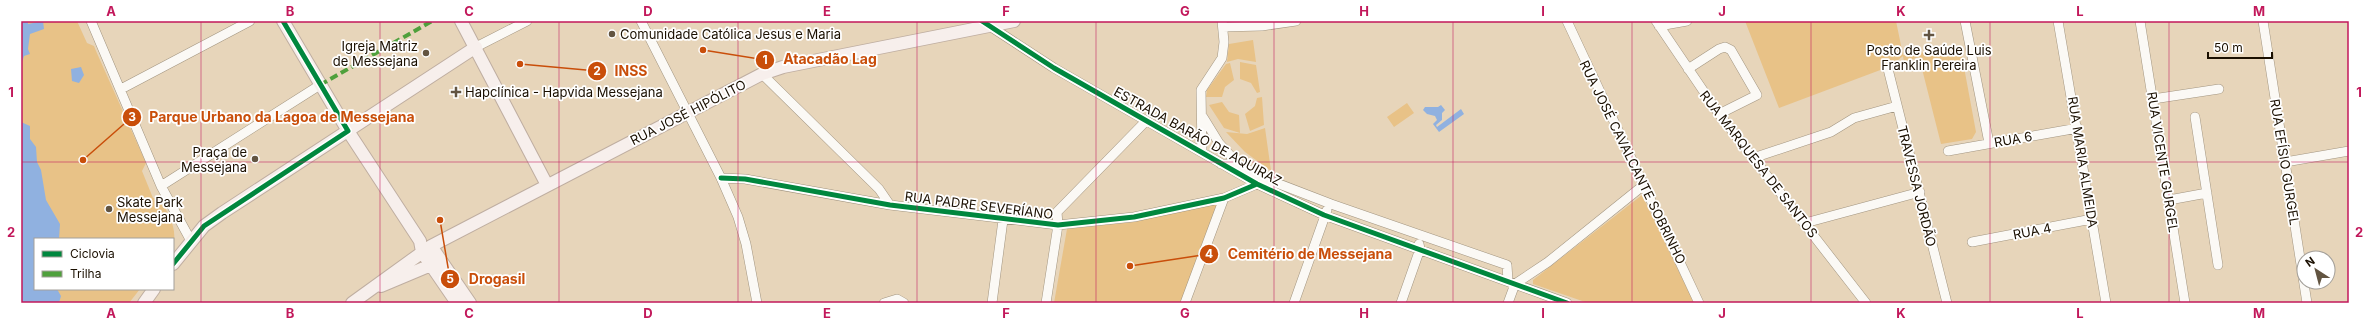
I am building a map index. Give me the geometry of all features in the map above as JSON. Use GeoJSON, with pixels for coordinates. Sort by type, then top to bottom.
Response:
{"type":"FeatureCollection","features":[{"type":"Feature","properties":{"kind":"main road"},"geometry":{"type":"LineString","coordinates":[[283,21],[348,131],[420,241],[470,303]]}},
{"type":"Feature","properties":{"kind":"main road"},"geometry":{"type":"LineString","coordinates":[[461,21],[476,47],[547,185]]}},
{"type":"Feature","properties":{"kind":"main road","name":"RUA JOSÉ HIPÓLITO"},"geometry":{"type":"LineString","coordinates":[[352,303],[427,249],[762,74],[783,67],[984,23],[1014,21]]}},
{"type":"Feature","properties":{"kind":"main road"},"geometry":{"type":"LineString","coordinates":[[174,263],[204,226],[222,213],[476,47]]}},
{"type":"Feature","properties":{"kind":"main road"},"geometry":{"type":"LineString","coordinates":[[427,249],[431,265],[457,303]]}},
{"type":"Feature","properties":{"kind":"main road"},"geometry":{"type":"LineString","coordinates":[[371,289],[395,282],[431,265]]}},
{"type":"Feature","properties":{"kind":"main road"},"geometry":{"type":"LineString","coordinates":[[144,303],[153,290]]}},
{"type":"Feature","properties":{"kind":"street"},"geometry":{"type":"LineString","coordinates":[[91,21],[161,186],[191,241]]}},
{"type":"Feature","properties":{"kind":"street"},"geometry":{"type":"LineString","coordinates":[[121,89],[250,21]]}},
{"type":"Feature","properties":{"kind":"street"},"geometry":{"type":"LineString","coordinates":[[476,47],[527,21]]}},
{"type":"Feature","properties":{"kind":"street"},"geometry":{"type":"LineString","coordinates":[[641,21],[721,178],[742,230],[758,303]]}},
{"type":"Feature","properties":{"kind":"street"},"geometry":{"type":"LineString","coordinates":[[1202,152],[1201,90],[1222,58],[1223,24],[1262,26],[1296,21]]}},
{"type":"Feature","properties":{"kind":"street","name":"RUA JOSÉ CAVALCANTE SOBRINHO"},"geometry":{"type":"LineString","coordinates":[[1567,21],[1645,184],[1699,303]]}},
{"type":"Feature","properties":{"kind":"street"},"geometry":{"type":"LineString","coordinates":[[1658,24],[1682,21]]}},
{"type":"Feature","properties":{"kind":"street"},"geometry":{"type":"LineString","coordinates":[[1965,21],[1989,144]]}},
{"type":"Feature","properties":{"kind":"street","name":"RUA MARIA ALMEIDA"},"geometry":{"type":"LineString","coordinates":[[2058,21],[2078,128],[2106,303]]}},
{"type":"Feature","properties":{"kind":"street","name":"RUA VICENTE GURGEL"},"geometry":{"type":"LineString","coordinates":[[2140,21],[2185,303]]}},
{"type":"Feature","properties":{"kind":"street","name":"RUA EFÍSIO GURGEL"},"geometry":{"type":"LineString","coordinates":[[2263,21],[2307,303]]}},
{"type":"Feature","properties":{"kind":"street","name":"ESTRADA BARÃO DE AQUIRAZ"},"geometry":{"type":"LineString","coordinates":[[984,23],[1146,121],[1257,184],[1324,215],[1567,303]]}},
{"type":"Feature","properties":{"kind":"street","name":"RUA MARQUESA DE SANTOS"},"geometry":{"type":"LineString","coordinates":[[1658,24],[1719,114],[1866,303]]}},
{"type":"Feature","properties":{"kind":"street"},"geometry":{"type":"LineString","coordinates":[[1688,69],[1718,49],[1728,48],[1757,91],[1755,98],[1719,114]]}},
{"type":"Feature","properties":{"kind":"street","name":"TRAVESSA JORDÃO"},"geometry":{"type":"LineString","coordinates":[[1888,69],[1947,303]]}},
{"type":"Feature","properties":{"kind":"street"},"geometry":{"type":"LineString","coordinates":[[762,74],[879,189],[890,205]]}},
{"type":"Feature","properties":{"kind":"street"},"geometry":{"type":"LineString","coordinates":[[161,186],[320,85]]}},
{"type":"Feature","properties":{"kind":"street"},"geometry":{"type":"LineString","coordinates":[[2153,99],[2219,89]]}},
{"type":"Feature","properties":{"kind":"street"},"geometry":{"type":"LineString","coordinates":[[1753,158],[1831,132],[1854,118],[1897,106]]}},
{"type":"Feature","properties":{"kind":"street"},"geometry":{"type":"LineString","coordinates":[[1202,116],[1219,143],[1238,164]]}},
{"type":"Feature","properties":{"kind":"street"},"geometry":{"type":"LineString","coordinates":[[2195,117],[2218,265]]}},
{"type":"Feature","properties":{"kind":"street"},"geometry":{"type":"LineString","coordinates":[[1046,303],[1058,226],[1057,212],[1146,121]]}},
{"type":"Feature","properties":{"kind":"street","name":"RUA 6"},"geometry":{"type":"LineString","coordinates":[[1948,151],[2078,128]]}},
{"type":"Feature","properties":{"kind":"street"},"geometry":{"type":"LineString","coordinates":[[2285,162],[2349,151]]}},
{"type":"Feature","properties":{"kind":"street","name":"ESTRADA BARÃO DE AQUIRAZ"},"geometry":{"type":"LineString","coordinates":[[1221,164],[1238,164],[1261,177],[1331,204],[1507,265],[1512,283]]}},
{"type":"Feature","properties":{"kind":"street","name":"RUA PADRE SEVERÍANO"},"geometry":{"type":"LineString","coordinates":[[721,178],[745,179],[890,205],[1058,226],[1134,217],[1224,198],[1257,184]]}},
{"type":"Feature","properties":{"kind":"street"},"geometry":{"type":"LineString","coordinates":[[1508,303],[1512,283],[1548,262],[1645,184]]}},
{"type":"Feature","properties":{"kind":"street"},"geometry":{"type":"LineString","coordinates":[[1272,191],[1282,185]]}},
{"type":"Feature","properties":{"kind":"street"},"geometry":{"type":"LineString","coordinates":[[1805,223],[1920,192]]}},
{"type":"Feature","properties":{"kind":"street"},"geometry":{"type":"LineString","coordinates":[[2169,200],[2207,194]]}},
{"type":"Feature","properties":{"kind":"street"},"geometry":{"type":"LineString","coordinates":[[1185,303],[1224,198]]}},
{"type":"Feature","properties":{"kind":"street"},"geometry":{"type":"LineString","coordinates":[[1294,303],[1324,215],[1331,204]]}},
{"type":"Feature","properties":{"kind":"street","name":"RUA 4"},"geometry":{"type":"LineString","coordinates":[[1972,242],[2092,219]]}},
{"type":"Feature","properties":{"kind":"street"},"geometry":{"type":"LineString","coordinates":[[992,303],[1003,220]]}},
{"type":"Feature","properties":{"kind":"street"},"geometry":{"type":"LineString","coordinates":[[1377,220],[1383,236]]}},
{"type":"Feature","properties":{"kind":"street"},"geometry":{"type":"LineString","coordinates":[[1401,303],[1420,250],[1417,234]]}},
{"type":"Feature","properties":{"kind":"street"},"geometry":{"type":"LineString","coordinates":[[884,303],[897,298],[904,303]]}},
{"type":"Feature","properties":{"kind":"shaded area"},"geometry":{"type":"Polygon","coordinates":[[[21,21],[77,21],[87,43],[94,46],[146,163],[142,171],[153,198],[160,198],[169,215],[173,227],[174,238],[34,238],[34,290],[139,290],[129,303],[21,303],[21,21]]]}},
{"type":"Feature","properties":{"kind":"shaded area"},"geometry":{"type":"Polygon","coordinates":[[[1745,21],[1896,21],[1903,55],[1951,49],[1961,51],[1976,132],[1972,139],[1941,144],[1919,57],[1904,62],[1903,56],[1891,66],[1779,108],[1745,21]]]}},
{"type":"Feature","properties":{"kind":"shaded area"},"geometry":{"type":"Polygon","coordinates":[[[1253,40],[1256,62],[1238,59],[1227,62],[1229,44],[1253,40]]]}},
{"type":"Feature","properties":{"kind":"shaded area"},"geometry":{"type":"Polygon","coordinates":[[[1240,62],[1256,65],[1260,92],[1257,93],[1251,83],[1240,79],[1240,62]]]}},
{"type":"Feature","properties":{"kind":"shaded area"},"geometry":{"type":"Polygon","coordinates":[[[1230,63],[1234,80],[1225,87],[1222,97],[1206,97],[1207,90],[1226,64],[1230,63]]]}},
{"type":"Feature","properties":{"kind":"shaded area"},"geometry":{"type":"Polygon","coordinates":[[[1262,97],[1264,125],[1250,131],[1245,114],[1255,106],[1257,98],[1262,97]]]}},
{"type":"Feature","properties":{"kind":"shaded area"},"geometry":{"type":"Polygon","coordinates":[[[1222,102],[1229,112],[1239,115],[1240,133],[1224,128],[1209,105],[1222,102]]]}},
{"type":"Feature","properties":{"kind":"shaded area"},"geometry":{"type":"Polygon","coordinates":[[[1407,103],[1414,113],[1394,127],[1387,117],[1407,103]]]}},
{"type":"Feature","properties":{"kind":"shaded area"},"geometry":{"type":"Polygon","coordinates":[[[1265,128],[1271,171],[1245,152],[1226,132],[1247,134],[1265,128]]]}},
{"type":"Feature","properties":{"kind":"shaded area"},"geometry":{"type":"Polygon","coordinates":[[[1642,195],[1694,303],[1588,303],[1533,284],[1533,280],[1642,195]]]}},
{"type":"Feature","properties":{"kind":"shaded area"},"geometry":{"type":"Polygon","coordinates":[[[1226,200],[1185,303],[1054,303],[1067,229],[1134,222],[1226,200]]]}},
{"type":"Feature","properties":{"kind":"water"},"geometry":{"type":"Polygon","coordinates":[[[21,21],[28,21],[28,24],[43,21],[44,29],[30,34],[28,49],[30,54],[24,56],[21,65],[21,21]]]}},
{"type":"Feature","properties":{"kind":"water"},"geometry":{"type":"Polygon","coordinates":[[[81,67],[84,75],[79,83],[72,81],[71,69],[81,67]]]}},
{"type":"Feature","properties":{"kind":"water"},"geometry":{"type":"Polygon","coordinates":[[[1441,105],[1445,110],[1442,113],[1442,120],[1436,125],[1437,127],[1461,109],[1464,114],[1439,132],[1433,124],[1437,120],[1435,116],[1427,114],[1423,110],[1425,107],[1438,107],[1441,105]]]}},
{"type":"Feature","properties":{"kind":"water"},"geometry":{"type":"Polygon","coordinates":[[[21,122],[30,126],[30,139],[36,147],[37,162],[41,170],[46,200],[60,224],[59,238],[34,238],[34,290],[58,290],[61,296],[59,303],[21,303],[21,122]]]}},
{"type":"Feature","properties":{"kind":"marked path"},"geometry":{"type":"LineString","coordinates":[[320,85],[432,21]]}},
{"type":"Feature","properties":{"kind":"cycle path"},"geometry":{"type":"LineString","coordinates":[[174,263],[204,226],[348,131],[283,21]]}},
{"type":"Feature","properties":{"kind":"cycle path"},"geometry":{"type":"LineString","coordinates":[[982,21],[1054,68],[1257,184],[1324,215],[1567,303]]}},
{"type":"Feature","properties":{"kind":"cycle path"},"geometry":{"type":"LineString","coordinates":[[721,178],[745,179],[890,205],[1058,225],[1134,217],[1224,198],[1257,184]]}},
{"type":"Feature","properties":{"kind":"place","name":"Comunidade Católica Jesus e Maria"},"geometry":{"type":"Point","coordinates":[612,34]}},
{"type":"Feature","properties":{"kind":"place","name":"Posto de Saúde Luis Franklin Pereira"},"geometry":{"type":"Point","coordinates":[1929,35]}},
{"type":"Feature","properties":{"kind":"place","name":"Atacadão Lag"},"geometry":{"type":"Point","coordinates":[703,50]}},
{"type":"Feature","properties":{"kind":"place","name":"Igreja Matriz de Messejana"},"geometry":{"type":"Point","coordinates":[426,53]}},
{"type":"Feature","properties":{"kind":"place","name":"INSS"},"geometry":{"type":"Point","coordinates":[520,64]}},
{"type":"Feature","properties":{"kind":"place","name":"Hapclínica - Hapvida Messejana"},"geometry":{"type":"Point","coordinates":[456,92]}},
{"type":"Feature","properties":{"kind":"place","name":"Praça de Messejana"},"geometry":{"type":"Point","coordinates":[255,159]}},
{"type":"Feature","properties":{"kind":"place","name":"Parque Urbano da Lagoa de Messejana"},"geometry":{"type":"Point","coordinates":[83,160]}},
{"type":"Feature","properties":{"kind":"place","name":"Skate Park Messejana"},"geometry":{"type":"Point","coordinates":[109,209]}},
{"type":"Feature","properties":{"kind":"place","name":"Drogasil"},"geometry":{"type":"Point","coordinates":[440,220]}},
{"type":"Feature","properties":{"kind":"place","name":"Cemitério de Messejana"},"geometry":{"type":"Point","coordinates":[1130,266]}}]}
